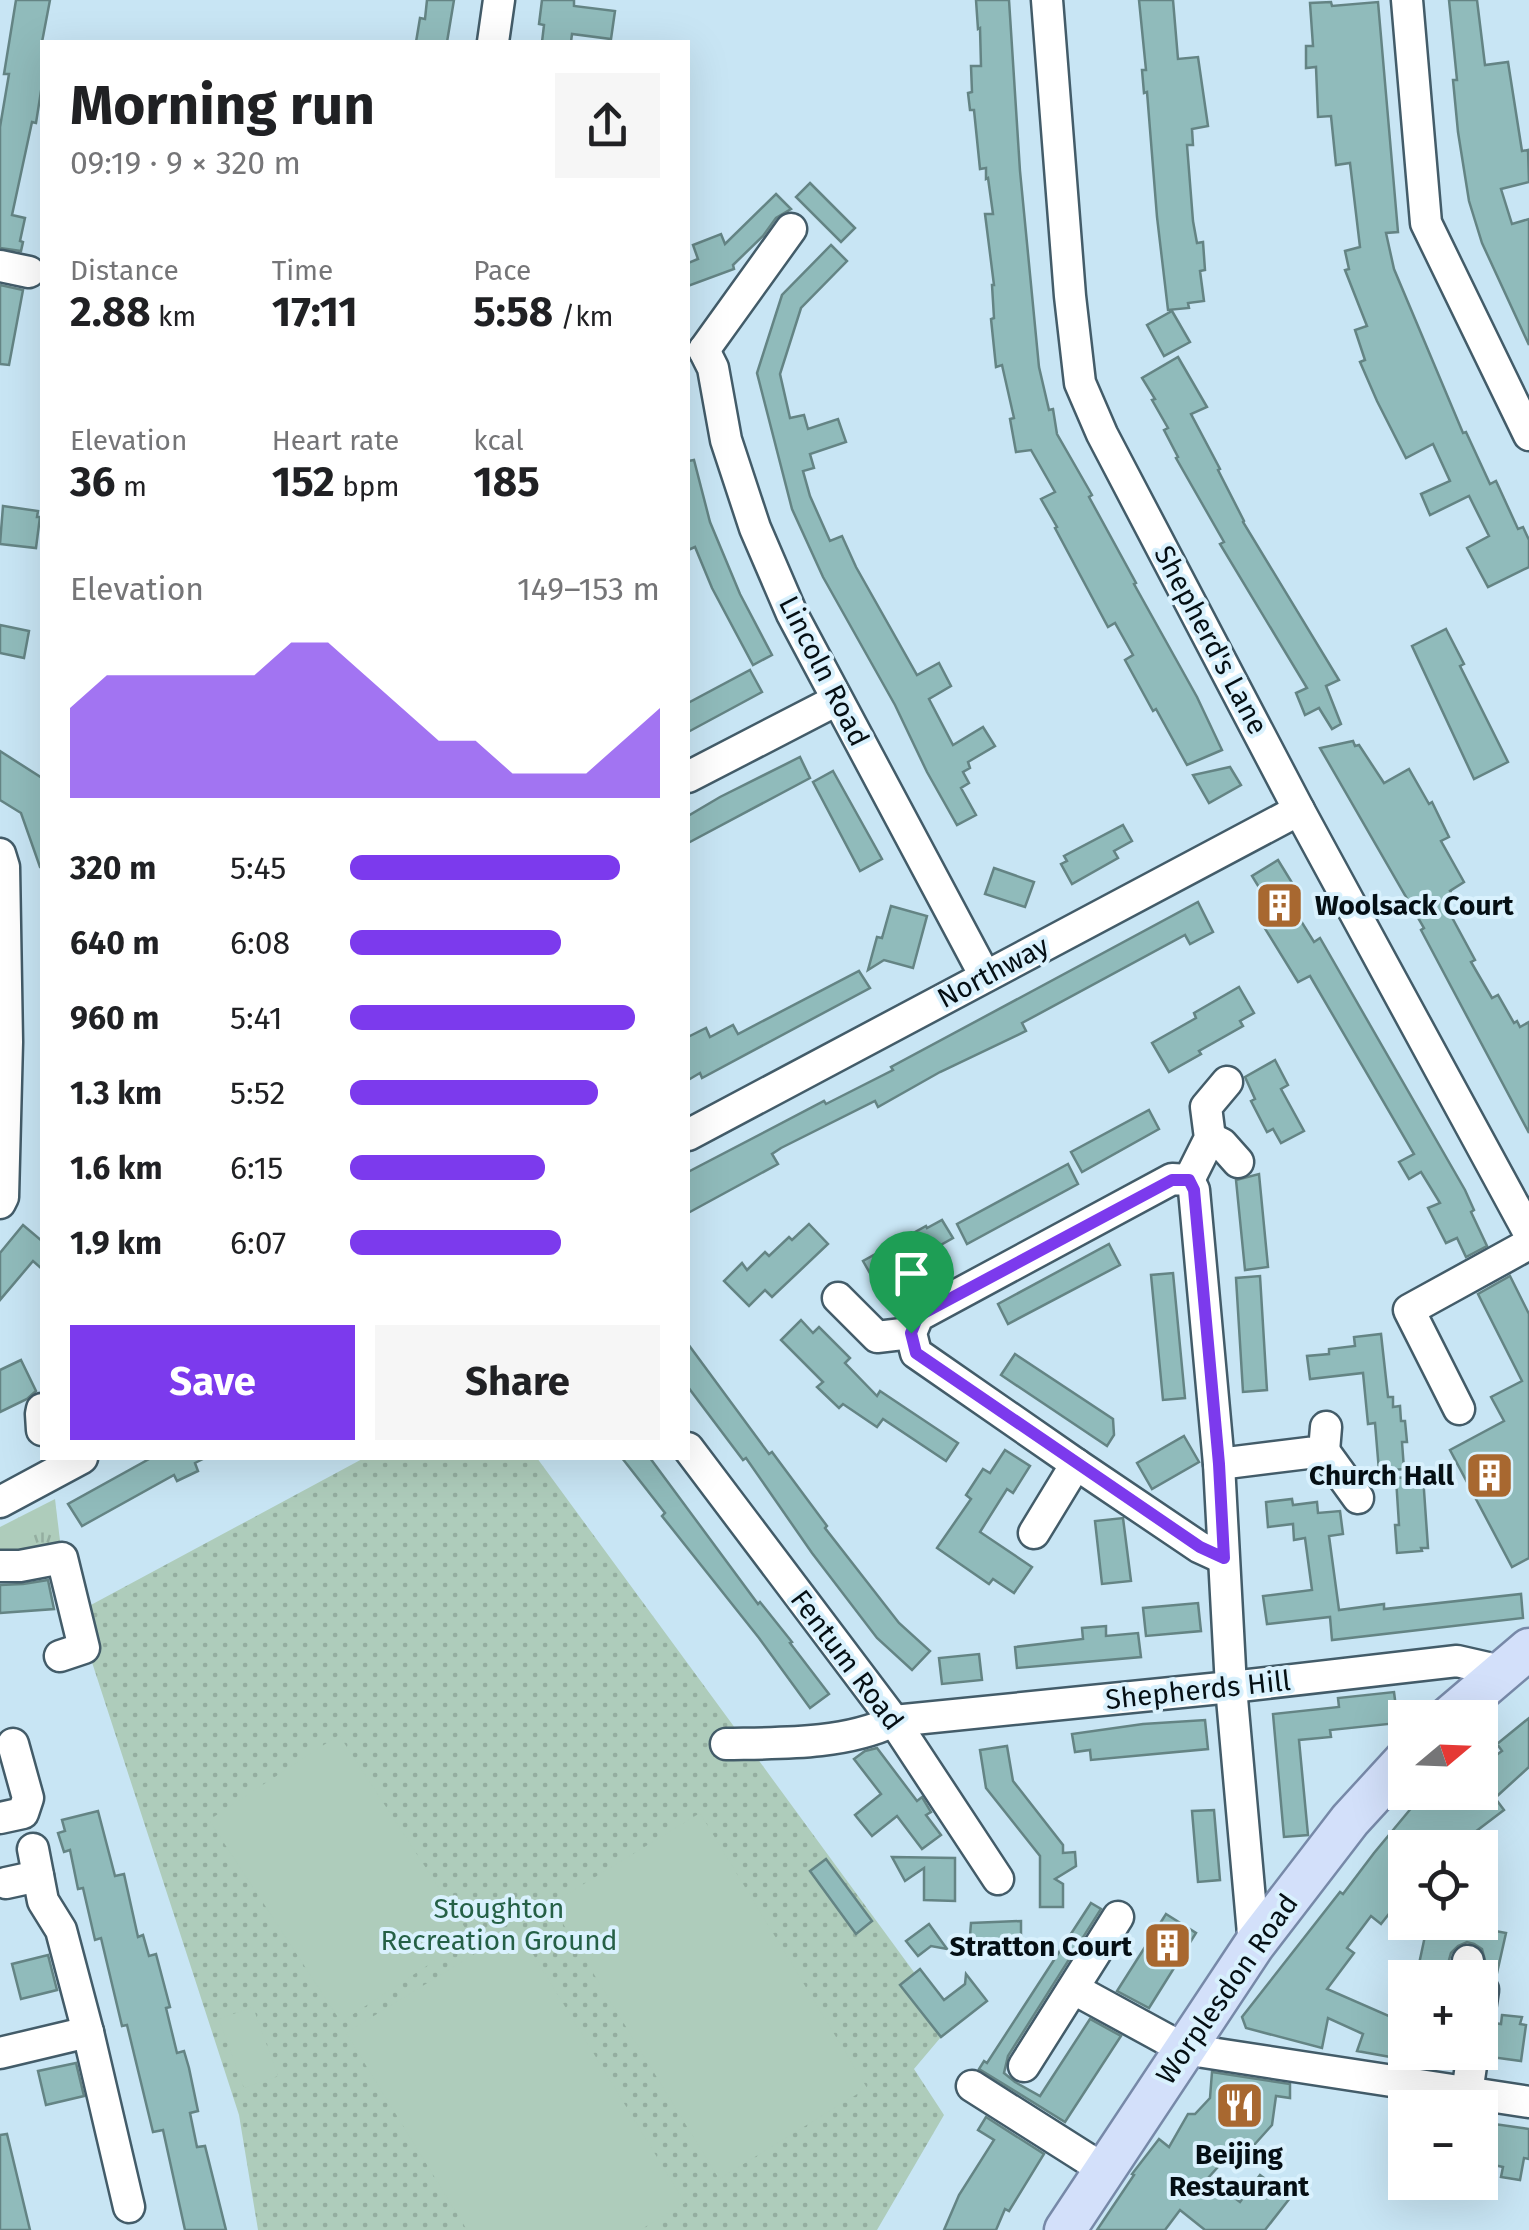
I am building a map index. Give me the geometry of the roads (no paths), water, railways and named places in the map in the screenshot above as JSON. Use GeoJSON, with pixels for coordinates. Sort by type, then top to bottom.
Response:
{"type":"FeatureCollection","features":[{"type":"Feature","properties":{"kind":"main road"},"geometry":{"type":"LineString","coordinates":[[1469,1700],[1515,1660]]}},
{"type":"Feature","properties":{"kind":"main road","name":"Worplesdon Road"},"geometry":{"type":"LineString","coordinates":[[1064,2230],[1254,1945],[1350,1820],[1388,1779]]}},
{"type":"Feature","properties":{"kind":"street"},"geometry":{"type":"LineString","coordinates":[[494,40],[499,0]]}},
{"type":"Feature","properties":{"kind":"street","name":"Shepherd's Lane"},"geometry":{"type":"LineString","coordinates":[[1047,0],[1080,383],[1102,434],[1299,810],[1529,1234]]}},
{"type":"Feature","properties":{"kind":"street"},"geometry":{"type":"LineString","coordinates":[[1407,0],[1426,222],[1529,435]]}},
{"type":"Feature","properties":{"kind":"street"},"geometry":{"type":"LineString","coordinates":[[696,345],[791,229]]}},
{"type":"Feature","properties":{"kind":"street","name":"Lincoln Road"},"geometry":{"type":"LineString","coordinates":[[696,345],[713,368],[726,440],[755,528],[792,614],[984,976]]}},
{"type":"Feature","properties":{"kind":"street"},"geometry":{"type":"LineString","coordinates":[[690,776],[837,700]]}},
{"type":"Feature","properties":{"kind":"street","name":"Northway"},"geometry":{"type":"LineString","coordinates":[[690,1134],[1299,810]]}},
{"type":"Feature","properties":{"kind":"street"},"geometry":{"type":"LineString","coordinates":[[0,854],[4,867],[7,1042],[0,1203]]}},
{"type":"Feature","properties":{"kind":"street"},"geometry":{"type":"LineString","coordinates":[[1189,1180],[1210,1138],[1206,1107],[1227,1082]]}},
{"type":"Feature","properties":{"kind":"street"},"geometry":{"type":"LineString","coordinates":[[1210,1138],[1222,1144],[1238,1162]]}},
{"type":"Feature","properties":{"kind":"street"},"geometry":{"type":"LineString","coordinates":[[1189,1180],[1172,1180],[918,1316],[911,1333],[916,1353],[1200,1547],[1224,1558]]}},
{"type":"Feature","properties":{"kind":"street"},"geometry":{"type":"LineString","coordinates":[[1189,1180],[1194,1190],[1219,1464],[1231,1687],[1254,1945]]}},
{"type":"Feature","properties":{"kind":"street"},"geometry":{"type":"LineString","coordinates":[[1459,1409],[1409,1310],[1529,1244]]}},
{"type":"Feature","properties":{"kind":"street"},"geometry":{"type":"LineString","coordinates":[[838,1298],[877,1336],[911,1333]]}},
{"type":"Feature","properties":{"kind":"street"},"geometry":{"type":"LineString","coordinates":[[1219,1464],[1325,1439],[1358,1498]]}},
{"type":"Feature","properties":{"kind":"street","name":"Fentum Road"},"geometry":{"type":"LineString","coordinates":[[690,1451],[894,1721],[998,1878]]}},
{"type":"Feature","properties":{"kind":"street"},"geometry":{"type":"LineString","coordinates":[[0,1502],[48,1466],[74,1460]]}},
{"type":"Feature","properties":{"kind":"street"},"geometry":{"type":"LineString","coordinates":[[1034,1533],[1076,1464]]}},
{"type":"Feature","properties":{"kind":"street"},"geometry":{"type":"LineString","coordinates":[[0,1566],[62,1558],[84,1648],[60,1656]]}},
{"type":"Feature","properties":{"kind":"street","name":"Shepherds Hill"},"geometry":{"type":"LineString","coordinates":[[726,1744],[781,1744],[872,1732],[894,1721],[1457,1661],[1515,1660]]}},
{"type":"Feature","properties":{"kind":"street"},"geometry":{"type":"LineString","coordinates":[[0,1818],[23,1812],[28,1798],[12,1744]]}},
{"type":"Feature","properties":{"kind":"street"},"geometry":{"type":"LineString","coordinates":[[6,1883],[36,1863],[43,1901],[61,1930],[131,2219]]}},
{"type":"Feature","properties":{"kind":"street"},"geometry":{"type":"LineString","coordinates":[[1024,2066],[1118,1917]]}},
{"type":"Feature","properties":{"kind":"street"},"geometry":{"type":"LineString","coordinates":[[1074,1988],[1184,2049],[1447,2090]]}},
{"type":"Feature","properties":{"kind":"street"},"geometry":{"type":"LineString","coordinates":[[0,2054],[88,2032]]}},
{"type":"Feature","properties":{"kind":"street"},"geometry":{"type":"LineString","coordinates":[[972,2086],[1103,2169]]}},
{"type":"Feature","properties":{"kind":"street"},"geometry":{"type":"LineString","coordinates":[[1498,2098],[1529,2102]]}},
{"type":"Feature","properties":{"kind":"place","name":"Woolsack Court"},"geometry":{"type":"Point","coordinates":[1280,905]}},
{"type":"Feature","properties":{"kind":"place","name":"Church Hall"},"geometry":{"type":"Point","coordinates":[1489,1475]}},
{"type":"Feature","properties":{"kind":"place","name":"Stratton Court"},"geometry":{"type":"Point","coordinates":[1167,1946]}},
{"type":"Feature","properties":{"kind":"place","name":"Beijing Restaurant"},"geometry":{"type":"Point","coordinates":[1239,2106]}},
{"type":"Feature","properties":{"kind":"park label","name":"Stoughton Recreation Ground"},"geometry":{"type":"Point","coordinates":[499,1924]}}]}
